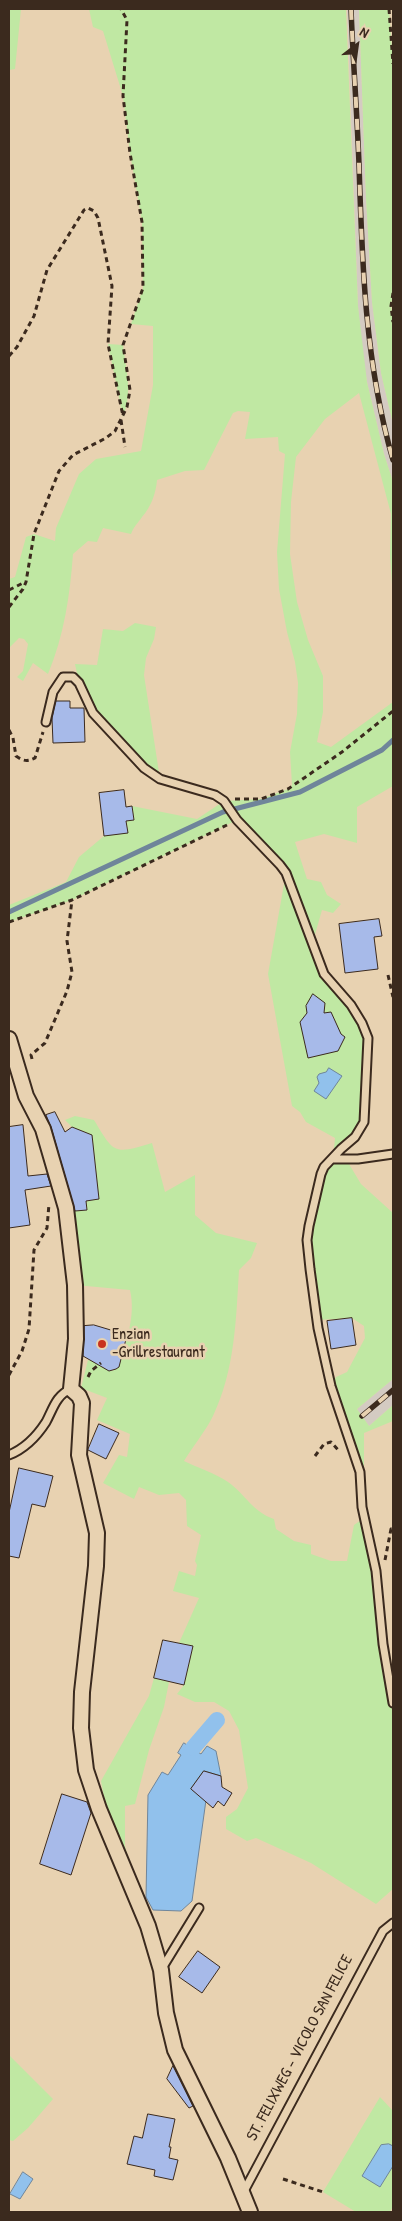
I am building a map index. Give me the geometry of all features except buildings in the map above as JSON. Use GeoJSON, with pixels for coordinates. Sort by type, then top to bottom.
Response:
{"type":"FeatureCollection","features":[{"type":"Feature","properties":{"kind":"street"},"geometry":{"type":"LineString","coordinates":[[9,1040],[26,1096],[43,1129],[66,1208],[75,1285],[76,1340],[71,1389]]}},
{"type":"Feature","properties":{"kind":"street","name":"ST. FELIXWEG - VICOLO SAN FELICE"},"geometry":{"type":"LineString","coordinates":[[71,1389],[79,1396],[82,1403],[79,1455],[97,1533],[96,1566],[82,1692],[82,1728],[86,1770],[98,1809],[148,1926],[160,1970],[166,2013],[175,2050],[243,2193],[250,2212]]}},
{"type":"Feature","properties":{"kind":"lane"},"geometry":{"type":"LineString","coordinates":[[46,722],[53,692],[63,677],[68,675],[73,677],[79,682],[93,713],[144,768],[160,779],[215,795],[224,801],[237,820],[286,873],[324,974],[351,1005],[362,1023],[368,1038],[366,1116],[355,1138],[341,1148],[324,1167],[309,1226],[308,1252],[318,1328],[331,1386],[360,1472],[362,1507],[376,1572],[383,1644],[393,1703]]}},
{"type":"Feature","properties":{"kind":"lane"},"geometry":{"type":"LineString","coordinates":[[333,1159],[346,1160],[393,1154]]}},
{"type":"Feature","properties":{"kind":"lane"},"geometry":{"type":"LineString","coordinates":[[9,1455],[18,1451],[38,1433],[63,1392],[71,1389]]}},
{"type":"Feature","properties":{"kind":"lane"},"geometry":{"type":"LineString","coordinates":[[160,1970],[199,1908]]}},
{"type":"Feature","properties":{"kind":"lane","name":"ST. FELIXWEG - VICOLO SAN FELICE"},"geometry":{"type":"LineString","coordinates":[[243,2193],[383,1930],[393,1923]]}},
{"type":"Feature","properties":{"kind":"path"},"geometry":{"type":"LineString","coordinates":[[9,607],[26,582],[34,534],[59,470],[73,455],[106,438],[115,431],[127,406],[130,390],[123,345],[144,288],[142,222],[130,153],[123,96],[128,20],[121,9]]}},
{"type":"Feature","properties":{"kind":"path"},"geometry":{"type":"LineString","coordinates":[[389,9],[393,64]]}},
{"type":"Feature","properties":{"kind":"path"},"geometry":{"type":"LineString","coordinates":[[9,356],[17,347],[34,316],[47,270],[84,210],[88,208],[94,210],[98,218],[112,286],[108,344],[122,418],[125,447]]}},
{"type":"Feature","properties":{"kind":"path"},"geometry":{"type":"LineString","coordinates":[[393,293],[391,306],[393,322]]}},
{"type":"Feature","properties":{"kind":"path"},"geometry":{"type":"LineString","coordinates":[[9,590],[26,582]]}},
{"type":"Feature","properties":{"kind":"path"},"geometry":{"type":"LineString","coordinates":[[224,801],[261,799],[288,789],[342,752],[393,711]]}},
{"type":"Feature","properties":{"kind":"path"},"geometry":{"type":"LineString","coordinates":[[9,730],[13,738],[16,756],[22,760],[29,761],[35,758],[46,722]]}},
{"type":"Feature","properties":{"kind":"path"},"geometry":{"type":"LineString","coordinates":[[9,922],[72,900],[237,820]]}},
{"type":"Feature","properties":{"kind":"path"},"geometry":{"type":"LineString","coordinates":[[32,1067],[31,1055],[45,1043],[67,991],[72,972],[67,940],[72,900]]}},
{"type":"Feature","properties":{"kind":"path"},"geometry":{"type":"LineString","coordinates":[[388,975],[393,997]]}},
{"type":"Feature","properties":{"kind":"path"},"geometry":{"type":"LineString","coordinates":[[9,1375],[22,1351],[29,1329],[34,1250],[47,1228],[49,1200]]}},
{"type":"Feature","properties":{"kind":"path"},"geometry":{"type":"LineString","coordinates":[[96,1366],[100,1363]]}},
{"type":"Feature","properties":{"kind":"path"},"geometry":{"type":"LineString","coordinates":[[316,1456],[324,1444],[331,1442],[346,1459]]}},
{"type":"Feature","properties":{"kind":"path"},"geometry":{"type":"LineString","coordinates":[[376,1572],[385,1562],[390,1529],[393,1530]]}},
{"type":"Feature","properties":{"kind":"path"},"geometry":{"type":"LineString","coordinates":[[283,2179],[323,2192]]}},
{"type":"Feature","properties":{"kind":"shaded area"},"geometry":{"type":"Polygon","coordinates":[[[347,9],[359,9],[372,302],[381,373],[393,424],[393,482],[384,454],[367,382],[361,345],[347,9]]]}},
{"type":"Feature","properties":{"kind":"shaded area"},"geometry":{"type":"Polygon","coordinates":[[[393,1379],[393,1405],[369,1426],[357,1409],[393,1379]]]}},
{"type":"Feature","properties":{"kind":"green space"},"geometry":{"type":"Polygon","coordinates":[[[9,9],[21,9],[15,69],[9,70],[9,9]]]}},
{"type":"Feature","properties":{"kind":"green space"},"geometry":{"type":"Polygon","coordinates":[[[89,9],[346,9],[358,306],[367,382],[384,454],[393,482],[393,599],[390,555],[391,514],[359,393],[325,419],[296,457],[291,502],[290,554],[297,602],[308,640],[323,676],[323,712],[317,742],[331,747],[393,702],[393,786],[357,807],[357,843],[324,834],[295,842],[307,879],[321,882],[327,895],[341,904],[333,913],[322,910],[312,945],[315,955],[368,1038],[364,1122],[333,1159],[335,1138],[306,1122],[300,1112],[292,1106],[268,974],[286,873],[237,820],[72,900],[9,922],[9,905],[66,882],[79,857],[104,836],[128,832],[126,821],[134,820],[132,806],[197,819],[224,801],[261,799],[288,789],[292,785],[290,752],[297,714],[298,683],[279,589],[277,552],[285,454],[279,451],[278,437],[245,439],[250,412],[238,411],[233,413],[204,470],[185,471],[157,480],[150,504],[131,534],[103,528],[97,542],[88,541],[73,554],[65,615],[54,660],[48,674],[33,663],[23,681],[17,677],[23,671],[28,644],[24,639],[19,638],[9,648],[9,579],[15,577],[26,537],[34,534],[55,541],[56,528],[79,474],[96,459],[141,451],[153,385],[153,326],[131,324],[143,288],[142,222],[130,153],[123,96],[103,31],[93,27],[89,9]]]}},
{"type":"Feature","properties":{"kind":"green space"},"geometry":{"type":"Polygon","coordinates":[[[359,9],[389,9],[393,64],[393,293],[391,306],[393,322],[393,424],[381,373],[372,302],[359,9]]]}},
{"type":"Feature","properties":{"kind":"green space"},"geometry":{"type":"Polygon","coordinates":[[[108,344],[123,345],[128,399],[123,417],[108,344]]]}},
{"type":"Feature","properties":{"kind":"green space"},"geometry":{"type":"Polygon","coordinates":[[[135,623],[156,627],[154,639],[146,658],[144,675],[160,779],[93,713],[79,683],[75,664],[97,665],[103,629],[123,631],[135,623]]]}},
{"type":"Feature","properties":{"kind":"green space"},"geometry":{"type":"Polygon","coordinates":[[[75,1116],[94,1120],[106,1139],[116,1148],[122,1150],[152,1143],[165,1192],[195,1175],[195,1215],[216,1233],[257,1243],[251,1258],[239,1270],[233,1344],[226,1381],[220,1399],[210,1422],[184,1461],[228,1482],[260,1512],[274,1519],[276,1529],[294,1541],[311,1545],[311,1554],[331,1561],[347,1561],[354,1525],[364,1518],[393,1701],[393,1889],[376,1904],[311,1863],[256,1838],[247,1841],[226,1829],[226,1817],[237,1809],[248,1788],[239,1730],[229,1711],[214,1702],[195,1702],[177,1694],[184,1685],[193,1647],[179,1643],[199,1598],[173,1591],[179,1571],[195,1576],[197,1565],[195,1561],[201,1535],[187,1526],[186,1500],[179,1493],[159,1495],[139,1487],[134,1499],[103,1483],[119,1455],[127,1457],[130,1434],[97,1420],[107,1398],[81,1388],[88,1360],[103,1364],[109,1371],[119,1367],[131,1319],[132,1300],[130,1290],[75,1285],[67,1211],[87,1210],[86,1201],[99,1199],[92,1135],[72,1127],[65,1120],[75,1116]]]}},
{"type":"Feature","properties":{"kind":"green space"},"geometry":{"type":"Polygon","coordinates":[[[333,1159],[346,1159],[361,1184],[393,1213],[393,1379],[357,1409],[369,1426],[393,1405],[393,1421],[364,1433],[364,1466],[360,1472],[331,1386],[336,1377],[347,1372],[365,1338],[364,1326],[352,1318],[317,1320],[308,1252],[319,1181],[333,1159]]]}},
{"type":"Feature","properties":{"kind":"green space"},"geometry":{"type":"Polygon","coordinates":[[[154,1678],[169,1682],[164,1707],[149,1750],[135,1804],[125,1806],[125,1846],[135,1884],[106,1808],[101,1781],[149,1696],[154,1678]]]}},
{"type":"Feature","properties":{"kind":"green space"},"geometry":{"type":"Polygon","coordinates":[[[9,2055],[53,2099],[28,2128],[13,2141],[9,2140],[9,2055]]]}},
{"type":"Feature","properties":{"kind":"green space"},"geometry":{"type":"Polygon","coordinates":[[[380,2097],[393,2111],[393,2206],[390,2212],[356,2212],[323,2192],[380,2097]]]}},
{"type":"Feature","properties":{"kind":"water"},"geometry":{"type":"Polygon","coordinates":[[[329,1068],[342,1076],[326,1099],[314,1091],[319,1083],[317,1077],[329,1068]]]}},
{"type":"Feature","properties":{"kind":"water"},"geometry":{"type":"Polygon","coordinates":[[[184,1743],[201,1754],[207,1746],[216,1751],[221,1776],[204,1771],[191,1789],[206,1800],[192,1901],[181,1911],[153,1910],[146,1897],[148,1795],[162,1772],[168,1775],[181,1755],[178,1753],[184,1743]]]}},
{"type":"Feature","properties":{"kind":"water"},"geometry":{"type":"Polygon","coordinates":[[[389,2144],[393,2146],[393,2166],[380,2187],[362,2176],[381,2145],[389,2144]]]}},
{"type":"Feature","properties":{"kind":"water"},"geometry":{"type":"Polygon","coordinates":[[[23,2172],[33,2179],[20,2199],[10,2194],[23,2172]]]}},
{"type":"Feature","properties":{"kind":"waterway"},"geometry":{"type":"LineString","coordinates":[[9,912],[223,812],[300,792],[382,750],[393,740]]}},
{"type":"Feature","properties":{"kind":"waterway"},"geometry":{"type":"LineString","coordinates":[[193,1748],[217,1720]]}},
{"type":"Feature","properties":{"kind":"railway"},"geometry":{"type":"LineString","coordinates":[[351,9],[367,313],[376,387],[393,460]]}},
{"type":"Feature","properties":{"kind":"railway"},"geometry":{"type":"LineString","coordinates":[[362,1416],[393,1390]]}},
{"type":"Feature","properties":{"kind":"place","name":"Enzian -Grillrestaurant"},"geometry":{"type":"Point","coordinates":[102,1344]}}]}
